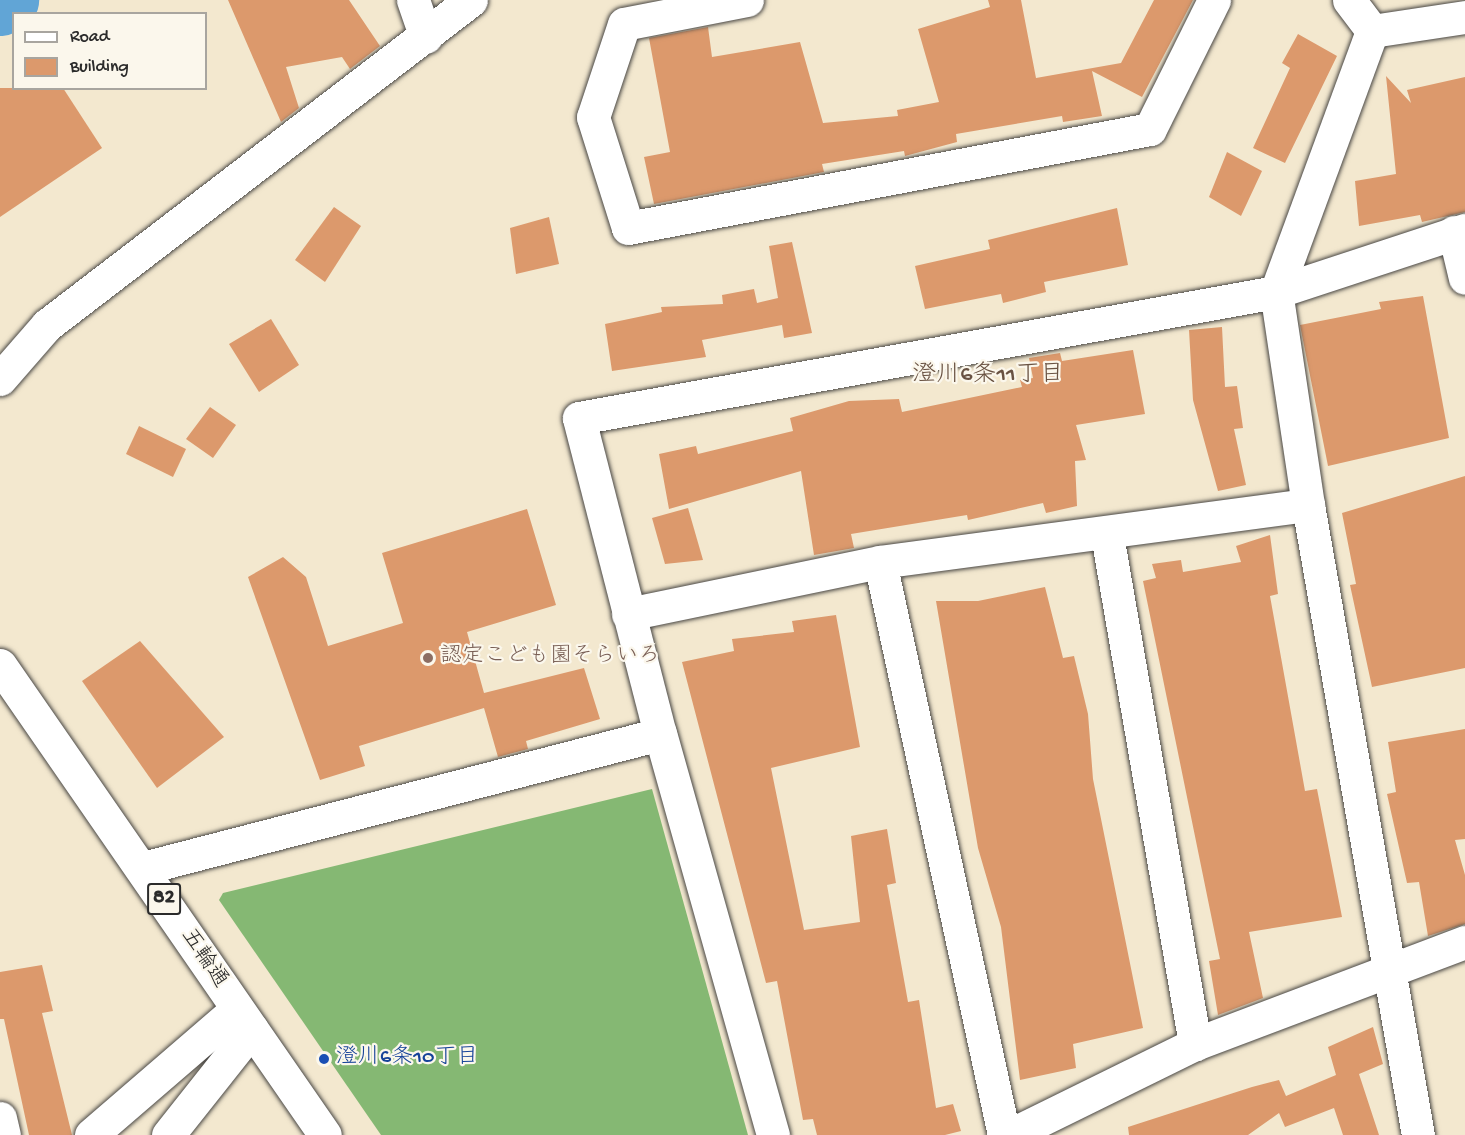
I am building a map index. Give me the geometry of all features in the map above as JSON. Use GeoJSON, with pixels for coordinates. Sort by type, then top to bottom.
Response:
{"type":"FeatureCollection","features":[{"type":"Feature","properties":{"kind":"street"},"geometry":{"type":"LineString","coordinates":[[413,0],[426,37]]}},
{"type":"Feature","properties":{"kind":"street"},"geometry":{"type":"LineString","coordinates":[[0,379],[47,325],[426,37],[471,0]]}},
{"type":"Feature","properties":{"kind":"street"},"geometry":{"type":"LineString","coordinates":[[747,0],[624,24],[592,117],[628,228],[1150,129],[1214,0]]}},
{"type":"Feature","properties":{"kind":"street"},"geometry":{"type":"LineString","coordinates":[[1349,0],[1372,31]]}},
{"type":"Feature","properties":{"kind":"street"},"geometry":{"type":"LineString","coordinates":[[1372,31],[1465,17]]}},
{"type":"Feature","properties":{"kind":"street"},"geometry":{"type":"LineString","coordinates":[[1372,31],[1276,292],[1308,505],[1418,1135]]}},
{"type":"Feature","properties":{"kind":"street"},"geometry":{"type":"LineString","coordinates":[[773,1135],[660,734],[579,418],[1276,292],[1460,231],[1465,278]]}},
{"type":"Feature","properties":{"kind":"street"},"geometry":{"type":"LineString","coordinates":[[628,614],[880,562],[1107,535],[1308,505]]}},
{"type":"Feature","properties":{"kind":"street"},"geometry":{"type":"LineString","coordinates":[[1107,535],[1195,1044]]}},
{"type":"Feature","properties":{"kind":"street"},"geometry":{"type":"LineString","coordinates":[[880,562],[1004,1135]]}},
{"type":"Feature","properties":{"kind":"street","name":"五輪通"},"geometry":{"type":"LineString","coordinates":[[0,665],[143,868],[324,1135]]}},
{"type":"Feature","properties":{"kind":"street"},"geometry":{"type":"LineString","coordinates":[[143,868],[660,734]]}},
{"type":"Feature","properties":{"kind":"street"},"geometry":{"type":"LineString","coordinates":[[1010,1135],[1195,1044],[1465,942]]}},
{"type":"Feature","properties":{"kind":"street"},"geometry":{"type":"LineString","coordinates":[[91,1135],[245,1019]]}},
{"type":"Feature","properties":{"kind":"street"},"geometry":{"type":"LineString","coordinates":[[168,1135],[245,1019]]}},
{"type":"Feature","properties":{"kind":"street"},"geometry":{"type":"LineString","coordinates":[[0,1118],[4,1135]]}},
{"type":"Feature","properties":{"kind":"green space"},"geometry":{"type":"Polygon","coordinates":[[[652,789],[748,1135],[381,1135],[219,900],[223,893],[652,789]]]}},
{"type":"Feature","properties":{"kind":"building"},"geometry":{"type":"Polygon","coordinates":[[[228,0],[349,0],[380,46],[350,69],[342,57],[286,67],[299,108],[281,122],[228,0]]]}},
{"type":"Feature","properties":{"kind":"building"},"geometry":{"type":"Polygon","coordinates":[[[988,0],[1021,0],[1036,78],[1121,63],[1154,0],[1193,0],[1142,97],[1092,71],[1102,116],[1063,122],[1062,116],[956,134],[957,142],[905,156],[904,151],[822,164],[824,172],[654,204],[644,157],[670,152],[649,38],[708,27],[712,57],[800,42],[823,123],[898,116],[897,110],[939,102],[918,29],[990,7],[988,0]]]}},
{"type":"Feature","properties":{"kind":"building"},"geometry":{"type":"Polygon","coordinates":[[[1298,34],[1337,56],[1285,163],[1253,148],[1290,68],[1282,63],[1298,34]]]}},
{"type":"Feature","properties":{"kind":"building"},"geometry":{"type":"Polygon","coordinates":[[[1386,76],[1411,103],[1407,90],[1465,77],[1465,212],[1422,222],[1420,215],[1359,226],[1355,181],[1396,174],[1386,76]]]}},
{"type":"Feature","properties":{"kind":"building"},"geometry":{"type":"Polygon","coordinates":[[[0,88],[64,90],[102,148],[0,217],[0,88]]]}},
{"type":"Feature","properties":{"kind":"building"},"geometry":{"type":"Polygon","coordinates":[[[1227,152],[1262,171],[1241,216],[1209,197],[1227,152]]]}},
{"type":"Feature","properties":{"kind":"building"},"geometry":{"type":"Polygon","coordinates":[[[334,207],[361,226],[325,282],[295,260],[334,207]]]}},
{"type":"Feature","properties":{"kind":"building"},"geometry":{"type":"Polygon","coordinates":[[[1117,208],[1128,265],[1044,282],[1046,292],[1003,303],[1001,294],[925,309],[915,266],[990,249],[988,240],[1117,208]]]}},
{"type":"Feature","properties":{"kind":"building"},"geometry":{"type":"Polygon","coordinates":[[[549,217],[559,264],[516,274],[510,228],[549,217]]]}},
{"type":"Feature","properties":{"kind":"building"},"geometry":{"type":"Polygon","coordinates":[[[792,242],[812,333],[784,338],[782,325],[702,340],[706,357],[612,371],[605,324],[662,312],[661,307],[723,304],[722,295],[754,289],[757,303],[778,298],[769,246],[792,242]]]}},
{"type":"Feature","properties":{"kind":"building"},"geometry":{"type":"Polygon","coordinates":[[[1423,296],[1449,438],[1328,466],[1300,325],[1381,309],[1379,302],[1423,296]]]}},
{"type":"Feature","properties":{"kind":"building"},"geometry":{"type":"Polygon","coordinates":[[[271,319],[299,365],[259,392],[229,344],[271,319]]]}},
{"type":"Feature","properties":{"kind":"building"},"geometry":{"type":"Polygon","coordinates":[[[1222,327],[1225,387],[1237,386],[1243,428],[1234,429],[1246,485],[1218,491],[1193,400],[1189,330],[1222,327]]]}},
{"type":"Feature","properties":{"kind":"building"},"geometry":{"type":"Polygon","coordinates":[[[1133,350],[1145,414],[1076,425],[1086,460],[1075,461],[1077,506],[1046,513],[1043,503],[968,520],[967,515],[851,534],[854,548],[814,555],[801,471],[669,509],[659,454],[696,446],[698,454],[793,431],[790,418],[849,401],[899,399],[902,412],[1022,387],[1020,380],[1033,378],[1029,358],[1060,353],[1062,361],[1133,350]]]}},
{"type":"Feature","properties":{"kind":"building"},"geometry":{"type":"Polygon","coordinates":[[[210,407],[236,425],[213,458],[186,439],[210,407]]]}},
{"type":"Feature","properties":{"kind":"building"},"geometry":{"type":"Polygon","coordinates":[[[139,426],[186,449],[173,477],[126,454],[139,426]]]}},
{"type":"Feature","properties":{"kind":"building"},"geometry":{"type":"Polygon","coordinates":[[[1465,476],[1465,668],[1372,687],[1350,585],[1356,584],[1342,513],[1465,476]]]}},
{"type":"Feature","properties":{"kind":"building"},"geometry":{"type":"Polygon","coordinates":[[[688,508],[703,560],[665,564],[652,518],[688,508]]]}},
{"type":"Feature","properties":{"kind":"building"},"geometry":{"type":"Polygon","coordinates":[[[527,509],[556,605],[467,632],[484,693],[584,668],[600,719],[526,741],[528,749],[498,757],[484,708],[359,746],[365,766],[320,780],[248,577],[283,557],[306,577],[328,646],[403,623],[382,553],[527,509]]]}},
{"type":"Feature","properties":{"kind":"building"},"geometry":{"type":"Polygon","coordinates":[[[1270,535],[1278,594],[1270,596],[1305,791],[1317,789],[1342,917],[1249,932],[1263,998],[1218,1015],[1209,961],[1220,959],[1143,581],[1156,578],[1152,564],[1181,560],[1183,572],[1241,562],[1236,546],[1270,535]]]}},
{"type":"Feature","properties":{"kind":"building"},"geometry":{"type":"Polygon","coordinates":[[[1045,587],[1063,658],[1074,656],[1088,714],[1093,779],[1143,1028],[1073,1044],[1076,1068],[1020,1080],[1001,927],[978,848],[936,601],[978,601],[1045,587]]]}},
{"type":"Feature","properties":{"kind":"building"},"geometry":{"type":"Polygon","coordinates":[[[836,615],[860,747],[771,768],[804,930],[860,922],[851,836],[887,829],[896,883],[887,885],[908,1002],[919,1000],[936,1108],[953,1104],[961,1131],[945,1135],[817,1135],[813,1119],[803,1120],[777,981],[766,983],[682,662],[734,651],[732,639],[794,632],[792,621],[836,615]]]}},
{"type":"Feature","properties":{"kind":"building"},"geometry":{"type":"Polygon","coordinates":[[[140,641],[224,737],[157,788],[82,681],[140,641]]]}},
{"type":"Feature","properties":{"kind":"building"},"geometry":{"type":"Polygon","coordinates":[[[1465,729],[1465,839],[1455,840],[1465,875],[1465,924],[1428,936],[1419,882],[1407,883],[1387,794],[1396,792],[1388,742],[1465,729]]]}},
{"type":"Feature","properties":{"kind":"building"},"geometry":{"type":"Polygon","coordinates":[[[42,965],[53,1011],[42,1013],[72,1135],[29,1135],[4,1019],[0,1019],[0,972],[42,965]]]}},
{"type":"Feature","properties":{"kind":"building"},"geometry":{"type":"Polygon","coordinates":[[[1373,1027],[1383,1064],[1359,1074],[1379,1135],[1343,1135],[1334,1108],[1285,1127],[1279,1113],[1248,1135],[1129,1135],[1128,1127],[1252,1087],[1279,1080],[1286,1096],[1336,1075],[1328,1047],[1373,1027]]]}},
{"type":"Feature","properties":{"kind":"waterway"},"geometry":{"type":"LineString","coordinates":[[0,3],[6,0]]}},
{"type":"Feature","properties":{"kind":"place","name":"認定こども園そらいろ"},"geometry":{"type":"Point","coordinates":[428,658]}},
{"type":"Feature","properties":{"kind":"place","name":"澄川6条10丁目"},"geometry":{"type":"Point","coordinates":[324,1059]}},
{"type":"Feature","properties":{"kind":"district","name":"澄川6条11丁目"},"geometry":{"type":"Point","coordinates":[988,376]}}]}
